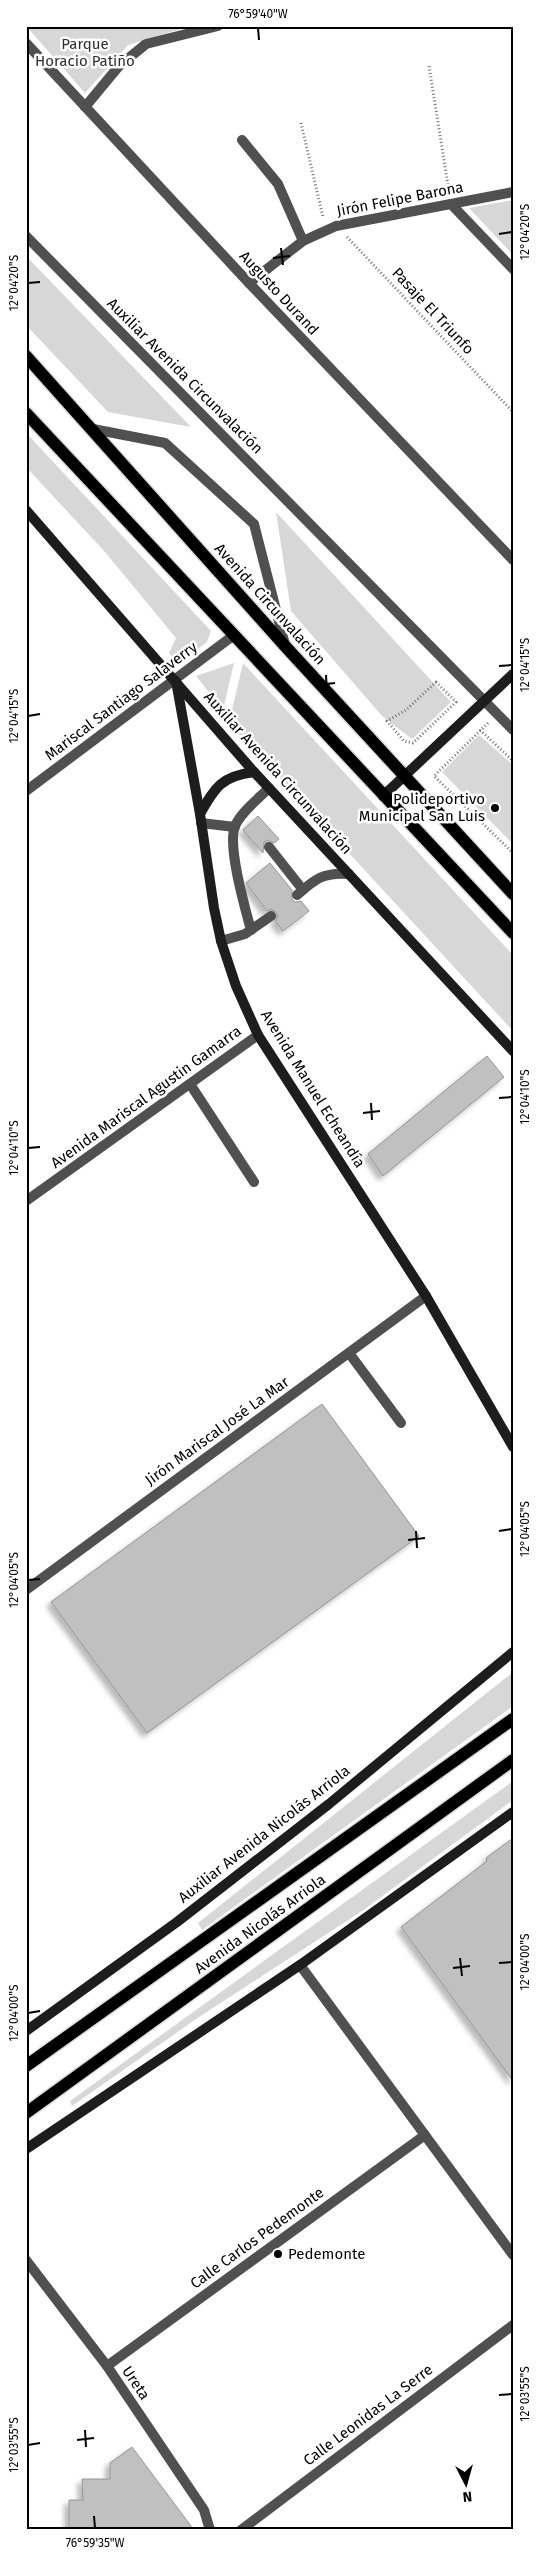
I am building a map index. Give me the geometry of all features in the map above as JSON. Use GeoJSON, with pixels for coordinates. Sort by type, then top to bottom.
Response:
{"type":"FeatureCollection","features":[{"type":"Feature","properties":{"kind":"main road","name":"Avenida Circunvalación"},"geometry":{"type":"LineString","coordinates":[[26,356],[94,429],[285,646],[513,894]]}},
{"type":"Feature","properties":{"kind":"main road"},"geometry":{"type":"LineString","coordinates":[[26,413],[513,933]]}},
{"type":"Feature","properties":{"kind":"main road","name":"Avenida Nicolás Arriola"},"geometry":{"type":"LineString","coordinates":[[26,2066],[513,1719]]}},
{"type":"Feature","properties":{"kind":"main road","name":"Avenida Nicolás Arriola"},"geometry":{"type":"LineString","coordinates":[[26,2113],[513,1760]]}},
{"type":"Feature","properties":{"kind":"street"},"geometry":{"type":"LineString","coordinates":[[85,106],[119,66],[146,44],[218,26]]}},
{"type":"Feature","properties":{"kind":"street","name":"Augusto Durand"},"geometry":{"type":"LineString","coordinates":[[26,43],[249,283],[513,560]]}},
{"type":"Feature","properties":{"kind":"street"},"geometry":{"type":"LineString","coordinates":[[242,140],[278,184],[303,241]]}},
{"type":"Feature","properties":{"kind":"street","name":"Jirón Felipe Barona"},"geometry":{"type":"LineString","coordinates":[[249,283],[303,241],[336,226],[513,192]]}},
{"type":"Feature","properties":{"kind":"street"},"geometry":{"type":"LineString","coordinates":[[450,204],[513,269]]}},
{"type":"Feature","properties":{"kind":"street","name":"Auxiliar Avenida Circunvalación"},"geometry":{"type":"LineString","coordinates":[[26,236],[513,730]]}},
{"type":"Feature","properties":{"kind":"street"},"geometry":{"type":"LineString","coordinates":[[94,429],[165,443],[254,524],[285,646]]}},
{"type":"Feature","properties":{"kind":"street","name":"Auxiliar Avenida Circunvalación"},"geometry":{"type":"LineString","coordinates":[[26,510],[254,772],[513,1051]]}},
{"type":"Feature","properties":{"kind":"street","name":"Mariscal Santiago Salaverry"},"geometry":{"type":"LineString","coordinates":[[26,791],[176,681],[234,635]]}},
{"type":"Feature","properties":{"kind":"street"},"geometry":{"type":"LineString","coordinates":[[383,796],[513,674]]}},
{"type":"Feature","properties":{"kind":"street","name":"Avenida Manuel Echeandía"},"geometry":{"type":"LineString","coordinates":[[176,681],[221,941],[236,986],[258,1035],[426,1296],[513,1446]]}},
{"type":"Feature","properties":{"kind":"street"},"geometry":{"type":"LineString","coordinates":[[234,827],[201,818],[214,788],[235,774],[254,772]]}},
{"type":"Feature","properties":{"kind":"street"},"geometry":{"type":"LineString","coordinates":[[251,930],[234,856],[234,827],[243,814],[269,788]]}},
{"type":"Feature","properties":{"kind":"street"},"geometry":{"type":"LineString","coordinates":[[243,814],[249,824]]}},
{"type":"Feature","properties":{"kind":"street"},"geometry":{"type":"LineString","coordinates":[[269,847],[300,893],[319,877],[328,874],[349,874]]}},
{"type":"Feature","properties":{"kind":"street"},"geometry":{"type":"LineString","coordinates":[[221,941],[251,930],[271,916]]}},
{"type":"Feature","properties":{"kind":"street","name":"Avenida Mariscal Agustin Gamarra"},"geometry":{"type":"LineString","coordinates":[[26,1201],[258,1035]]}},
{"type":"Feature","properties":{"kind":"street"},"geometry":{"type":"LineString","coordinates":[[190,1084],[254,1182]]}},
{"type":"Feature","properties":{"kind":"street","name":"Jirón Mariscal José La Mar"},"geometry":{"type":"LineString","coordinates":[[26,1590],[426,1296]]}},
{"type":"Feature","properties":{"kind":"street"},"geometry":{"type":"LineString","coordinates":[[349,1353],[401,1423]]}},
{"type":"Feature","properties":{"kind":"street","name":"Auxiliar Avenida Nicolás Arriola"},"geometry":{"type":"LineString","coordinates":[[26,2031],[176,1922],[329,1804],[513,1652]]}},
{"type":"Feature","properties":{"kind":"street"},"geometry":{"type":"LineString","coordinates":[[26,2149],[300,1965],[513,1812]]}},
{"type":"Feature","properties":{"kind":"street"},"geometry":{"type":"LineString","coordinates":[[300,1965],[513,2255]]}},
{"type":"Feature","properties":{"kind":"street","name":"Calle Carlos Pedemonte"},"geometry":{"type":"LineString","coordinates":[[107,2366],[425,2135]]}},
{"type":"Feature","properties":{"kind":"street","name":"Ureta"},"geometry":{"type":"LineString","coordinates":[[26,2260],[107,2366],[204,2510],[210,2530]]}},
{"type":"Feature","properties":{"kind":"street","name":"Calle Leonidas La Serre"},"geometry":{"type":"LineString","coordinates":[[241,2530],[513,2325]]}},
{"type":"Feature","properties":{"kind":"path"},"geometry":{"type":"LineString","coordinates":[[429,66],[450,204]]}},
{"type":"Feature","properties":{"kind":"path"},"geometry":{"type":"LineString","coordinates":[[302,123],[326,231]]}},
{"type":"Feature","properties":{"kind":"path","name":"Pasaje El Triunfo"},"geometry":{"type":"LineString","coordinates":[[336,226],[513,412]]}},
{"type":"Feature","properties":{"kind":"path"},"geometry":{"type":"LineString","coordinates":[[436,682],[456,702],[413,743],[404,741],[387,721],[406,710],[436,682]]}},
{"type":"Feature","properties":{"kind":"path"},"geometry":{"type":"LineString","coordinates":[[497,714],[434,776],[513,853]]}},
{"type":"Feature","properties":{"kind":"path"},"geometry":{"type":"LineString","coordinates":[[480,730],[513,760]]}},
{"type":"Feature","properties":{"kind":"green space","name":"Parque Horacio Patiño"},"geometry":{"type":"Polygon","coordinates":[[[26,26],[191,26],[128,45],[85,93],[26,26]]]}},
{"type":"Feature","properties":{"kind":"green space"},"geometry":{"type":"Polygon","coordinates":[[[513,200],[513,255],[469,208],[513,200]]]}},
{"type":"Feature","properties":{"kind":"green space"},"geometry":{"type":"Polygon","coordinates":[[[26,256],[191,427],[108,412],[26,325],[26,256]]]}},
{"type":"Feature","properties":{"kind":"green space"},"geometry":{"type":"Polygon","coordinates":[[[29,436],[211,631],[207,642],[178,664],[169,653],[176,638],[105,552],[26,467],[26,437],[29,436]]]}},
{"type":"Feature","properties":{"kind":"green space"},"geometry":{"type":"Polygon","coordinates":[[[276,512],[451,702],[412,739],[383,717],[291,611],[276,512]]]}},
{"type":"Feature","properties":{"kind":"green space"},"geometry":{"type":"Polygon","coordinates":[[[234,663],[223,710],[196,676],[234,663]]]}},
{"type":"Feature","properties":{"kind":"green space"},"geometry":{"type":"Polygon","coordinates":[[[243,663],[513,955],[513,1031],[229,723],[243,663]]]}},
{"type":"Feature","properties":{"kind":"green space","name":"Polideportivo Municipal San Luis"},"geometry":{"type":"Polygon","coordinates":[[[479,735],[513,765],[513,844],[442,772],[479,735]]]}},
{"type":"Feature","properties":{"kind":"green space"},"geometry":{"type":"Polygon","coordinates":[[[513,1672],[513,1706],[202,1930],[198,1923],[513,1672]]]}},
{"type":"Feature","properties":{"kind":"green space"},"geometry":{"type":"Polygon","coordinates":[[[513,1781],[513,1800],[362,1911],[199,2017],[72,2106],[70,2101],[513,1781]]]}},
{"type":"Feature","properties":{"kind":"building"},"geometry":{"type":"Polygon","coordinates":[[[258,816],[279,839],[274,843],[268,840],[264,842],[263,853],[243,830],[258,816]]]}},
{"type":"Feature","properties":{"kind":"building"},"geometry":{"type":"Polygon","coordinates":[[[270,863],[292,890],[292,899],[295,902],[301,901],[309,911],[283,931],[275,921],[278,916],[276,912],[271,909],[267,911],[246,883],[270,863]]]}},
{"type":"Feature","properties":{"kind":"building"},"geometry":{"type":"Polygon","coordinates":[[[487,1056],[504,1077],[383,1176],[368,1154],[487,1056]]]}},
{"type":"Feature","properties":{"kind":"building"},"geometry":{"type":"Polygon","coordinates":[[[322,1404],[419,1536],[147,1733],[51,1602],[322,1404]]]}},
{"type":"Feature","properties":{"kind":"building"},"geometry":{"type":"Polygon","coordinates":[[[513,1838],[513,2081],[401,1927],[487,1861],[486,1858],[513,1838]]]}},
{"type":"Feature","properties":{"kind":"building"},"geometry":{"type":"Polygon","coordinates":[[[132,2447],[194,2530],[69,2530],[69,2500],[83,2500],[82,2479],[110,2479],[110,2463],[132,2447]]]}},
{"type":"Feature","properties":{"kind":"place","name":"Polideportivo Municipal San Luis"},"geometry":{"type":"Point","coordinates":[495,808]}},
{"type":"Feature","properties":{"kind":"place","name":"Pedemonte"},"geometry":{"type":"Point","coordinates":[278,2254]}}]}
